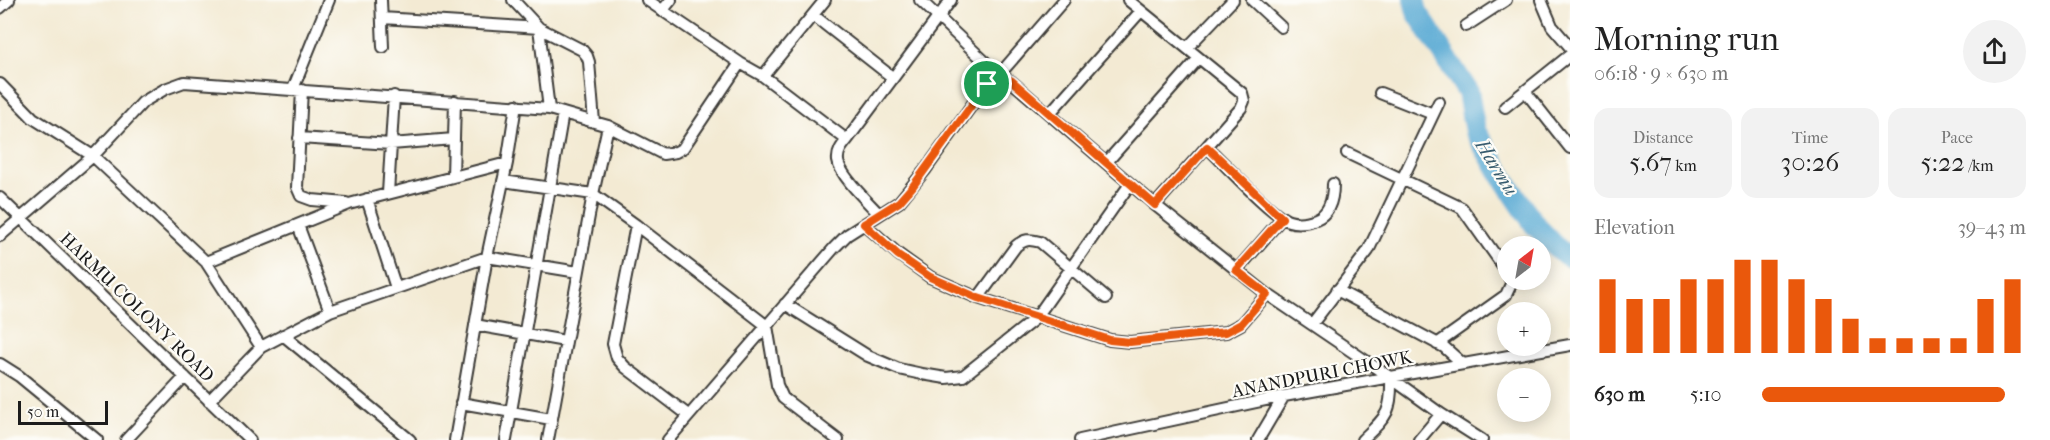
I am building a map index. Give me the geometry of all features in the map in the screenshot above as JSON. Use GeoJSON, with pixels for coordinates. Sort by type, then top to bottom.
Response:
{"type":"FeatureCollection","features":[{"type":"Feature","properties":{"kind":"street"},"geometry":{"type":"LineString","coordinates":[[0,8],[9,0]]}},
{"type":"Feature","properties":{"kind":"street"},"geometry":{"type":"LineString","coordinates":[[329,0],[297,89],[299,138],[297,188],[301,196],[312,200],[349,204]]}},
{"type":"Feature","properties":{"kind":"street"},"geometry":{"type":"LineString","coordinates":[[381,0],[383,47]]}},
{"type":"Feature","properties":{"kind":"street"},"geometry":{"type":"LineString","coordinates":[[513,0],[539,28],[582,50],[587,56],[590,62],[594,122]]}},
{"type":"Feature","properties":{"kind":"street"},"geometry":{"type":"LineString","coordinates":[[647,0],[763,76],[847,140]]}},
{"type":"Feature","properties":{"kind":"street"},"geometry":{"type":"LineString","coordinates":[[662,10],[671,0]]}},
{"type":"Feature","properties":{"kind":"street"},"geometry":{"type":"LineString","coordinates":[[763,76],[825,0]]}},
{"type":"Feature","properties":{"kind":"street"},"geometry":{"type":"LineString","coordinates":[[920,0],[999,75],[1012,81],[1155,205],[1236,270],[1267,294],[1482,440]]}},
{"type":"Feature","properties":{"kind":"street"},"geometry":{"type":"LineString","coordinates":[[879,214],[841,170],[838,159],[840,149],[951,0]]}},
{"type":"Feature","properties":{"kind":"street"},"geometry":{"type":"LineString","coordinates":[[668,440],[834,248],[847,235],[899,202],[987,84],[999,75],[1064,0]]}},
{"type":"Feature","properties":{"kind":"street"},"geometry":{"type":"LineString","coordinates":[[1128,0],[1242,93],[1244,101],[1241,108],[1155,205]]}},
{"type":"Feature","properties":{"kind":"street"},"geometry":{"type":"LineString","coordinates":[[1187,48],[1233,0]]}},
{"type":"Feature","properties":{"kind":"street"},"geometry":{"type":"LineString","coordinates":[[1252,0],[1281,27]]}},
{"type":"Feature","properties":{"kind":"street"},"geometry":{"type":"LineString","coordinates":[[1466,26],[1506,0]]}},
{"type":"Feature","properties":{"kind":"street"},"geometry":{"type":"LineString","coordinates":[[1541,0],[1552,26],[1570,47]]}},
{"type":"Feature","properties":{"kind":"street"},"geometry":{"type":"LineString","coordinates":[[1049,114],[1141,11]]}},
{"type":"Feature","properties":{"kind":"street"},"geometry":{"type":"LineString","coordinates":[[813,15],[892,77]]}},
{"type":"Feature","properties":{"kind":"street"},"geometry":{"type":"LineString","coordinates":[[381,18],[539,28]]}},
{"type":"Feature","properties":{"kind":"street"},"geometry":{"type":"LineString","coordinates":[[539,28],[549,109]]}},
{"type":"Feature","properties":{"kind":"street"},"geometry":{"type":"LineString","coordinates":[[1505,107],[1570,55]]}},
{"type":"Feature","properties":{"kind":"street"},"geometry":{"type":"LineString","coordinates":[[1106,163],[1199,58]]}},
{"type":"Feature","properties":{"kind":"street"},"geometry":{"type":"LineString","coordinates":[[0,236],[93,156],[143,102],[165,89],[184,82],[549,109],[608,126],[663,154],[676,152],[683,147],[740,63]]}},
{"type":"Feature","properties":{"kind":"street"},"geometry":{"type":"LineString","coordinates":[[0,84],[33,118],[93,156],[206,262],[261,347]]}},
{"type":"Feature","properties":{"kind":"street"},"geometry":{"type":"LineString","coordinates":[[1525,91],[1570,148]]}},
{"type":"Feature","properties":{"kind":"street"},"geometry":{"type":"LineString","coordinates":[[1380,93],[1433,114]]}},
{"type":"Feature","properties":{"kind":"street"},"geometry":{"type":"LineString","coordinates":[[388,193],[394,96]]}},
{"type":"Feature","properties":{"kind":"street"},"geometry":{"type":"LineString","coordinates":[[453,176],[455,101]]}},
{"type":"Feature","properties":{"kind":"street"},"geometry":{"type":"LineString","coordinates":[[1312,324],[1368,251],[1439,102]]}},
{"type":"Feature","properties":{"kind":"street"},"geometry":{"type":"LineString","coordinates":[[455,440],[516,105]]}},
{"type":"Feature","properties":{"kind":"street"},"geometry":{"type":"LineString","coordinates":[[506,440],[563,113]]}},
{"type":"Feature","properties":{"kind":"street"},"geometry":{"type":"LineString","coordinates":[[548,440],[578,272],[608,126]]}},
{"type":"Feature","properties":{"kind":"street"},"geometry":{"type":"LineString","coordinates":[[299,138],[391,144],[454,139]]}},
{"type":"Feature","properties":{"kind":"street"},"geometry":{"type":"LineString","coordinates":[[1207,147],[1282,218],[1291,222],[1306,222],[1320,218],[1328,209],[1333,197],[1333,184]]}},
{"type":"Feature","properties":{"kind":"street"},"geometry":{"type":"LineString","coordinates":[[1347,153],[1462,208],[1497,257]]}},
{"type":"Feature","properties":{"kind":"street"},"geometry":{"type":"LineString","coordinates":[[206,262],[349,204],[507,163]]}},
{"type":"Feature","properties":{"kind":"street"},"geometry":{"type":"LineString","coordinates":[[503,181],[593,194],[767,326],[777,385],[783,398],[838,440]]}},
{"type":"Feature","properties":{"kind":"street"},"geometry":{"type":"LineString","coordinates":[[785,304],[868,356],[899,369],[946,378],[963,376],[1035,318],[1131,184]]}},
{"type":"Feature","properties":{"kind":"street","name":"HARMU COLONY ROAD"},"geometry":{"type":"LineString","coordinates":[[0,198],[250,440]]}},
{"type":"Feature","properties":{"kind":"street"},"geometry":{"type":"LineString","coordinates":[[367,199],[396,288]]}},
{"type":"Feature","properties":{"kind":"street"},"geometry":{"type":"LineString","coordinates":[[1236,270],[1282,218]]}},
{"type":"Feature","properties":{"kind":"street"},"geometry":{"type":"LineString","coordinates":[[864,224],[914,267],[930,277],[978,298],[1035,318],[1110,340],[1130,342],[1226,332],[1241,324],[1267,294]]}},
{"type":"Feature","properties":{"kind":"street"},"geometry":{"type":"LineString","coordinates":[[298,225],[330,311]]}},
{"type":"Feature","properties":{"kind":"street"},"geometry":{"type":"LineString","coordinates":[[636,225],[613,345],[617,358],[625,367],[688,416]]}},
{"type":"Feature","properties":{"kind":"street"},"geometry":{"type":"LineString","coordinates":[[978,298],[1023,240],[1030,239],[1040,242],[1106,298]]}},
{"type":"Feature","properties":{"kind":"street"},"geometry":{"type":"LineString","coordinates":[[209,401],[261,347],[330,311],[487,257],[578,272]]}},
{"type":"Feature","properties":{"kind":"street"},"geometry":{"type":"LineString","coordinates":[[1337,290],[1437,344],[1452,353],[1463,364]]}},
{"type":"Feature","properties":{"kind":"street"},"geometry":{"type":"LineString","coordinates":[[1437,344],[1506,295],[1508,290]]}},
{"type":"Feature","properties":{"kind":"street"},"geometry":{"type":"LineString","coordinates":[[475,325],[566,341]]}},
{"type":"Feature","properties":{"kind":"street"},"geometry":{"type":"LineString","coordinates":[[283,335],[410,440]]}},
{"type":"Feature","properties":{"kind":"street","name":"ANANDPURI CHOWK"},"geometry":{"type":"LineString","coordinates":[[1080,440],[1284,396],[1570,345]]}},
{"type":"Feature","properties":{"kind":"street"},"geometry":{"type":"LineString","coordinates":[[0,364],[19,376],[97,440]]}},
{"type":"Feature","properties":{"kind":"street"},"geometry":{"type":"LineString","coordinates":[[126,440],[185,378]]}},
{"type":"Feature","properties":{"kind":"street"},"geometry":{"type":"LineString","coordinates":[[1362,440],[1384,419],[1390,409],[1391,378]]}},
{"type":"Feature","properties":{"kind":"street"},"geometry":{"type":"LineString","coordinates":[[1258,440],[1284,396]]}},
{"type":"Feature","properties":{"kind":"street"},"geometry":{"type":"LineString","coordinates":[[462,403],[551,419]]}},
{"type":"Feature","properties":{"kind":"street"},"geometry":{"type":"LineString","coordinates":[[1419,440],[1441,414]]}},
{"type":"Feature","properties":{"kind":"waterway","name":"Harmu"},"geometry":{"type":"LineString","coordinates":[[1414,0],[1417,12],[1468,92],[1475,131],[1504,179],[1535,225],[1559,250],[1570,257]]}},
{"type":"Feature","properties":{"kind":"route"},"geometry":{"type":"LineString","coordinates":[[999,75],[1012,81],[1155,205],[1207,147],[1282,218],[1236,270],[1267,294],[1241,324],[1226,332],[1130,342],[1110,340],[978,298],[930,277],[898,255],[864,224],[899,202],[987,84],[999,75]]}}]}
